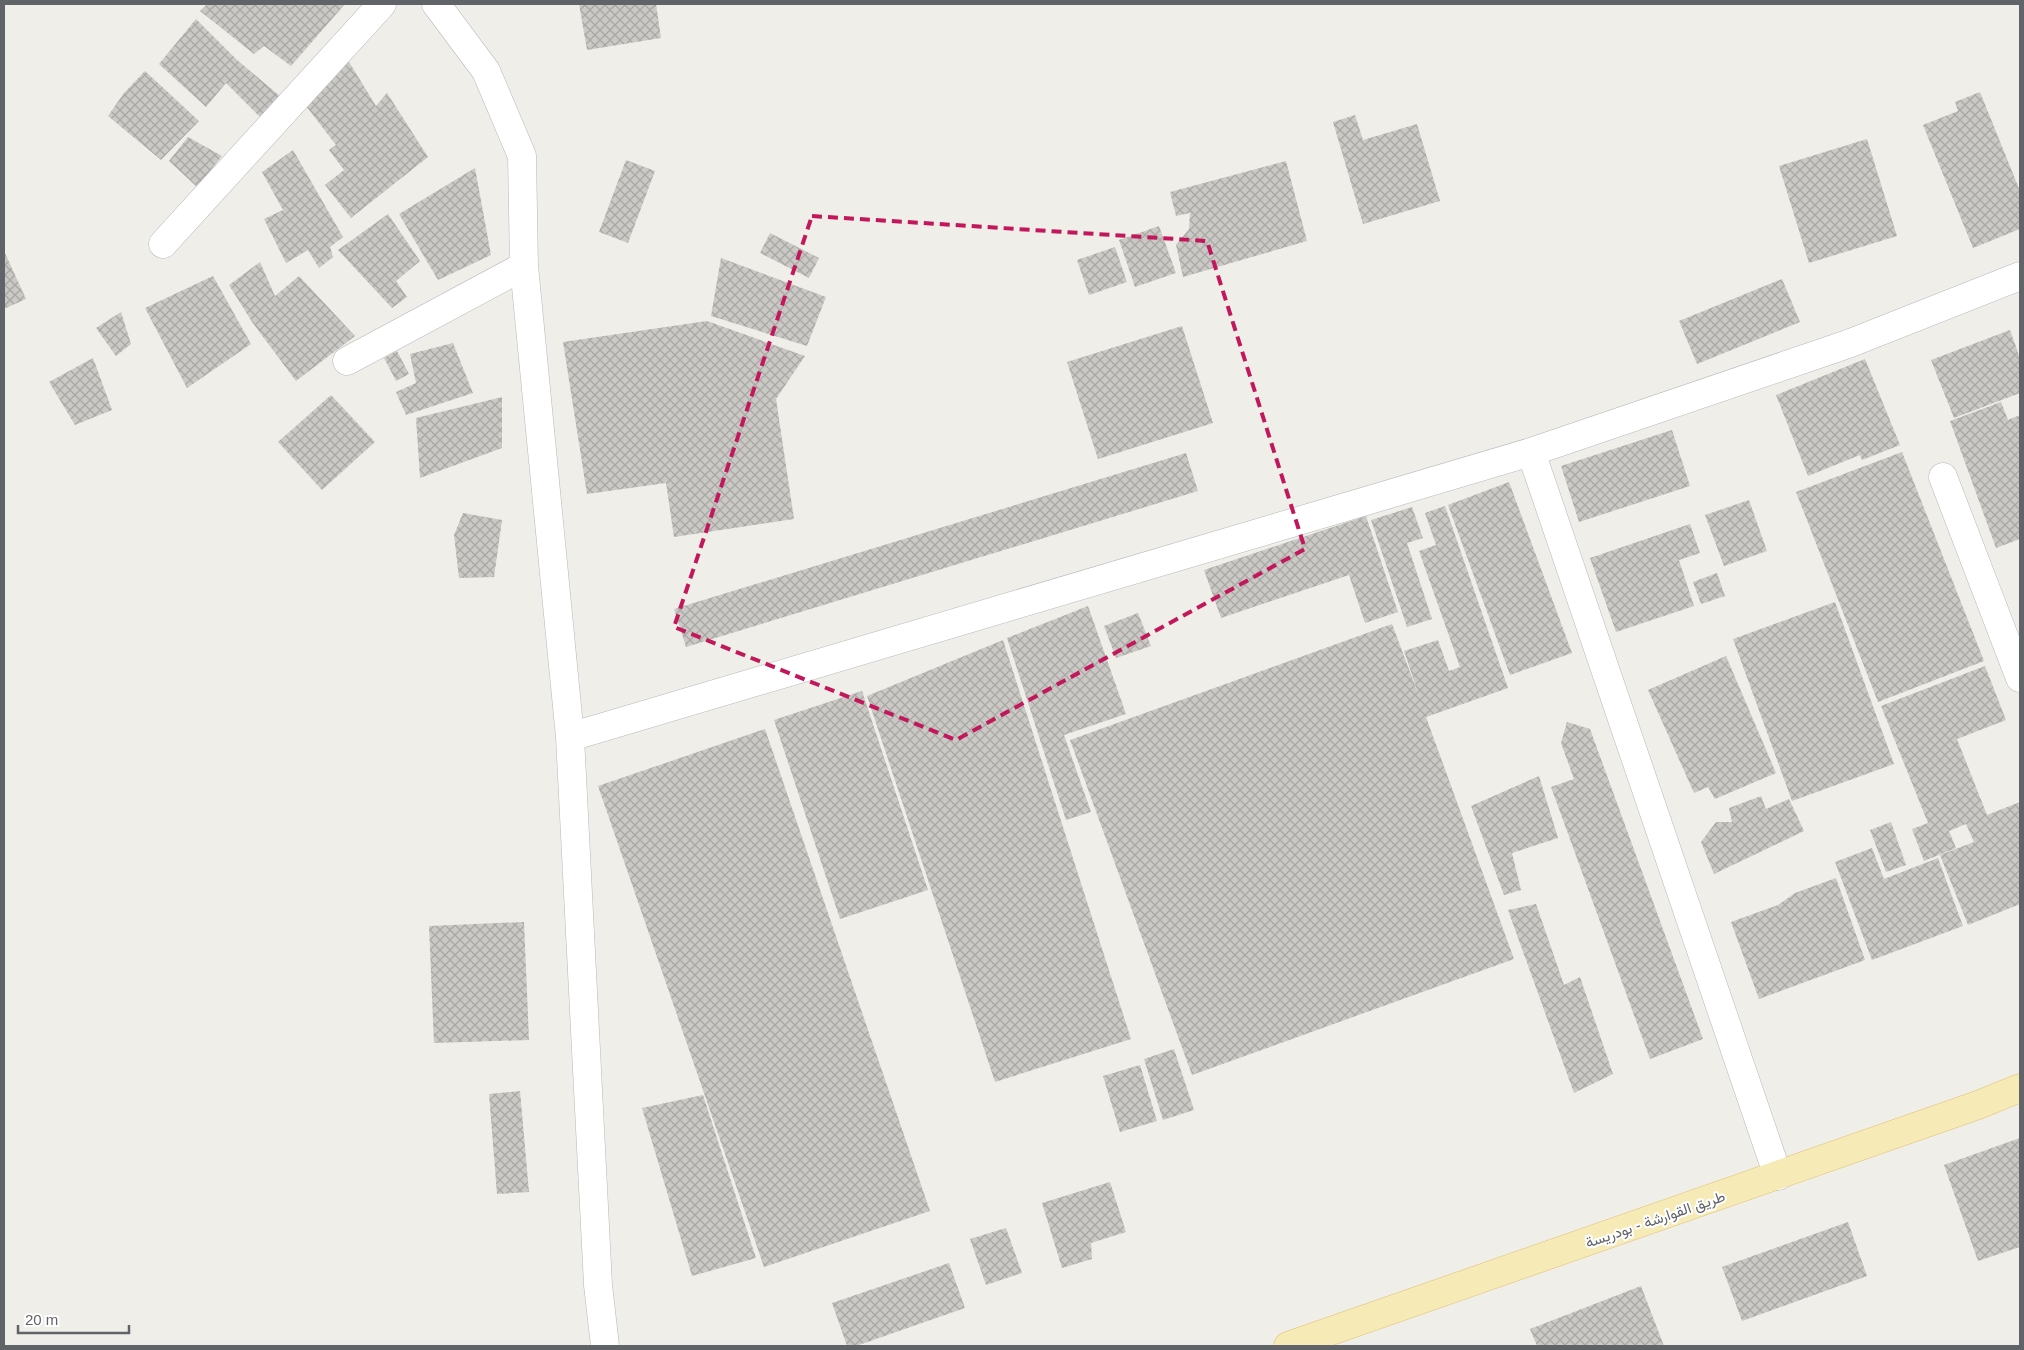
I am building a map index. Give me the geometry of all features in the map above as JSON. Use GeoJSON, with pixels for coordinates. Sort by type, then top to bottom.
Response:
{"type":"FeatureCollection","features":[{"type":"Feature","properties":{"kind":"main road","name":"طريق القوارشة - بودريسة"},"geometry":{"type":"LineString","coordinates":[[1288,1346],[1778,1176],[1978,1105],[2020,1088]]}},
{"type":"Feature","properties":{"kind":"street"},"geometry":{"type":"LineString","coordinates":[[163,244],[382,4]]}},
{"type":"Feature","properties":{"kind":"street"},"geometry":{"type":"LineString","coordinates":[[436,4],[486,71],[522,156],[524,266],[570,737],[598,1285],[605,1346]]}},
{"type":"Feature","properties":{"kind":"street"},"geometry":{"type":"LineString","coordinates":[[347,361],[524,266]]}},
{"type":"Feature","properties":{"kind":"street"},"geometry":{"type":"LineString","coordinates":[[570,737],[1531,452],[1848,344],[2020,276]]}},
{"type":"Feature","properties":{"kind":"street"},"geometry":{"type":"LineString","coordinates":[[1531,452],[1778,1176]]}},
{"type":"Feature","properties":{"kind":"street"},"geometry":{"type":"LineString","coordinates":[[1942,477],[2020,678]]}},
{"type":"Feature","properties":{"kind":"highlighted area"},"geometry":{"type":"Polygon","coordinates":[[[812,216],[1207,241],[1305,549],[956,740],[674,627],[812,216]]]}},
{"type":"Feature","properties":{"kind":"building"},"geometry":{"type":"Polygon","coordinates":[[[207,4],[345,4],[291,66],[264,46],[254,54],[200,11],[207,4]]]}},
{"type":"Feature","properties":{"kind":"building"},"geometry":{"type":"Polygon","coordinates":[[[579,4],[656,4],[661,38],[587,50],[579,4]]]}},
{"type":"Feature","properties":{"kind":"building"},"geometry":{"type":"Polygon","coordinates":[[[196,19],[236,59],[281,97],[263,120],[226,83],[206,107],[159,64],[196,19]]]}},
{"type":"Feature","properties":{"kind":"building"},"geometry":{"type":"Polygon","coordinates":[[[346,57],[376,106],[387,93],[428,157],[351,218],[325,185],[344,170],[329,150],[336,145],[306,106],[346,57]]]}},
{"type":"Feature","properties":{"kind":"building"},"geometry":{"type":"Polygon","coordinates":[[[145,71],[199,121],[161,160],[108,116],[124,93],[145,71]]]}},
{"type":"Feature","properties":{"kind":"building"},"geometry":{"type":"Polygon","coordinates":[[[1980,92],[2020,191],[2020,229],[1973,248],[1923,125],[1958,111],[1955,102],[1980,92]]]}},
{"type":"Feature","properties":{"kind":"building"},"geometry":{"type":"Polygon","coordinates":[[[1355,115],[1363,140],[1417,124],[1440,201],[1363,224],[1333,122],[1355,115]]]}},
{"type":"Feature","properties":{"kind":"building"},"geometry":{"type":"Polygon","coordinates":[[[188,137],[222,156],[197,187],[169,161],[188,137]]]}},
{"type":"Feature","properties":{"kind":"building"},"geometry":{"type":"Polygon","coordinates":[[[1867,139],[1897,236],[1809,263],[1779,166],[1867,139]]]}},
{"type":"Feature","properties":{"kind":"building"},"geometry":{"type":"Polygon","coordinates":[[[293,150],[343,237],[330,247],[333,257],[319,268],[308,250],[286,263],[264,219],[283,210],[262,172],[293,150]]]}},
{"type":"Feature","properties":{"kind":"building"},"geometry":{"type":"Polygon","coordinates":[[[626,160],[655,171],[628,243],[599,232],[626,160]]]}},
{"type":"Feature","properties":{"kind":"building"},"geometry":{"type":"Polygon","coordinates":[[[1286,161],[1307,241],[1183,277],[1176,245],[1189,229],[1190,213],[1176,216],[1170,192],[1286,161]]]}},
{"type":"Feature","properties":{"kind":"building"},"geometry":{"type":"Polygon","coordinates":[[[475,168],[491,255],[438,280],[399,214],[475,168]]]}},
{"type":"Feature","properties":{"kind":"building"},"geometry":{"type":"Polygon","coordinates":[[[388,214],[420,261],[396,281],[407,297],[392,308],[338,250],[388,214]]]}},
{"type":"Feature","properties":{"kind":"building"},"geometry":{"type":"Polygon","coordinates":[[[1159,226],[1176,273],[1135,287],[1119,240],[1159,226]]]}},
{"type":"Feature","properties":{"kind":"building"},"geometry":{"type":"Polygon","coordinates":[[[770,233],[819,258],[809,278],[760,253],[770,233]]]}},
{"type":"Feature","properties":{"kind":"building"},"geometry":{"type":"Polygon","coordinates":[[[1115,247],[1127,282],[1089,295],[1077,260],[1115,247]]]}},
{"type":"Feature","properties":{"kind":"building"},"geometry":{"type":"Polygon","coordinates":[[[4,251],[26,299],[4,309],[4,251]]]}},
{"type":"Feature","properties":{"kind":"building"},"geometry":{"type":"Polygon","coordinates":[[[721,258],[826,297],[807,346],[711,316],[721,258]]]}},
{"type":"Feature","properties":{"kind":"building"},"geometry":{"type":"Polygon","coordinates":[[[260,262],[275,296],[299,276],[355,336],[296,381],[252,322],[229,285],[260,262]]]}},
{"type":"Feature","properties":{"kind":"building"},"geometry":{"type":"Polygon","coordinates":[[[213,276],[251,344],[187,388],[145,308],[213,276]]]}},
{"type":"Feature","properties":{"kind":"building"},"geometry":{"type":"Polygon","coordinates":[[[1782,279],[1800,322],[1697,364],[1679,321],[1782,279]]]}},
{"type":"Feature","properties":{"kind":"building"},"geometry":{"type":"Polygon","coordinates":[[[121,312],[131,344],[116,356],[96,328],[121,312]]]}},
{"type":"Feature","properties":{"kind":"building"},"geometry":{"type":"Polygon","coordinates":[[[707,321],[805,356],[776,399],[794,519],[674,537],[666,483],[587,494],[563,342],[707,321]]]}},
{"type":"Feature","properties":{"kind":"building"},"geometry":{"type":"Polygon","coordinates":[[[1182,326],[1213,423],[1098,459],[1067,362],[1182,326]]]}},
{"type":"Feature","properties":{"kind":"building"},"geometry":{"type":"Polygon","coordinates":[[[2010,330],[2020,358],[2020,393],[1954,418],[1931,360],[2010,330]]]}},
{"type":"Feature","properties":{"kind":"building"},"geometry":{"type":"Polygon","coordinates":[[[453,343],[473,393],[406,415],[396,392],[416,383],[410,354],[453,343]]]}},
{"type":"Feature","properties":{"kind":"building"},"geometry":{"type":"Polygon","coordinates":[[[397,351],[409,374],[396,381],[384,358],[397,351]]]}},
{"type":"Feature","properties":{"kind":"building"},"geometry":{"type":"Polygon","coordinates":[[[93,358],[112,410],[75,425],[49,382],[93,358]]]}},
{"type":"Feature","properties":{"kind":"building"},"geometry":{"type":"Polygon","coordinates":[[[1865,359],[1900,445],[1862,460],[1860,455],[1808,476],[1776,395],[1865,359]]]}},
{"type":"Feature","properties":{"kind":"building"},"geometry":{"type":"Polygon","coordinates":[[[331,395],[375,442],[322,490],[278,442],[331,395]]]}},
{"type":"Feature","properties":{"kind":"building"},"geometry":{"type":"Polygon","coordinates":[[[502,397],[502,448],[420,478],[416,418],[502,397]]]}},
{"type":"Feature","properties":{"kind":"building"},"geometry":{"type":"Polygon","coordinates":[[[2001,402],[2008,420],[2020,415],[2020,539],[1996,548],[1950,421],[2001,402]]]}},
{"type":"Feature","properties":{"kind":"building"},"geometry":{"type":"Polygon","coordinates":[[[1672,430],[1690,486],[1579,522],[1561,466],[1672,430]]]}},
{"type":"Feature","properties":{"kind":"building"},"geometry":{"type":"Polygon","coordinates":[[[1902,452],[1984,661],[1878,702],[1796,492],[1902,452]]]}},
{"type":"Feature","properties":{"kind":"building"},"geometry":{"type":"Polygon","coordinates":[[[1186,453],[1198,491],[686,647],[674,609],[1186,453]]]}},
{"type":"Feature","properties":{"kind":"building"},"geometry":{"type":"Polygon","coordinates":[[[1509,482],[1572,653],[1510,675],[1448,505],[1509,482]]]}},
{"type":"Feature","properties":{"kind":"building"},"geometry":{"type":"Polygon","coordinates":[[[1749,500],[1767,551],[1724,566],[1705,515],[1749,500]]]}},
{"type":"Feature","properties":{"kind":"building"},"geometry":{"type":"Polygon","coordinates":[[[1445,506],[1508,688],[1426,717],[1514,959],[1192,1075],[1070,740],[1392,624],[1419,696],[1404,651],[1438,640],[1449,671],[1460,667],[1419,551],[1436,545],[1425,513],[1445,506]]]}},
{"type":"Feature","properties":{"kind":"building"},"geometry":{"type":"Polygon","coordinates":[[[1412,507],[1423,538],[1407,543],[1432,619],[1407,627],[1371,520],[1412,507]]]}},
{"type":"Feature","properties":{"kind":"building"},"geometry":{"type":"Polygon","coordinates":[[[463,513],[502,520],[494,577],[459,578],[454,535],[463,513]]]}},
{"type":"Feature","properties":{"kind":"building"},"geometry":{"type":"Polygon","coordinates":[[[1366,516],[1398,612],[1365,623],[1349,575],[1221,618],[1204,570],[1366,516]]]}},
{"type":"Feature","properties":{"kind":"building"},"geometry":{"type":"Polygon","coordinates":[[[1690,524],[1700,553],[1679,560],[1694,606],[1616,632],[1590,558],[1690,524]]]}},
{"type":"Feature","properties":{"kind":"building"},"geometry":{"type":"Polygon","coordinates":[[[1717,573],[1725,596],[1701,604],[1693,582],[1717,573]]]}},
{"type":"Feature","properties":{"kind":"building"},"geometry":{"type":"Polygon","coordinates":[[[1835,602],[1894,764],[1792,801],[1733,639],[1835,602]]]}},
{"type":"Feature","properties":{"kind":"building"},"geometry":{"type":"Polygon","coordinates":[[[1088,606],[1126,714],[1064,735],[1091,812],[1066,820],[1007,638],[1088,606]]]}},
{"type":"Feature","properties":{"kind":"building"},"geometry":{"type":"Polygon","coordinates":[[[1138,613],[1151,646],[1116,658],[1104,626],[1138,613]]]}},
{"type":"Feature","properties":{"kind":"building"},"geometry":{"type":"Polygon","coordinates":[[[1003,640],[1131,1039],[995,1082],[867,696],[1003,640]]]}},
{"type":"Feature","properties":{"kind":"building"},"geometry":{"type":"Polygon","coordinates":[[[1726,656],[1776,773],[1715,799],[1708,787],[1694,793],[1648,690],[1726,656]]]}},
{"type":"Feature","properties":{"kind":"building"},"geometry":{"type":"Polygon","coordinates":[[[1985,666],[2006,720],[1957,739],[1987,815],[2020,802],[2020,904],[1968,925],[1940,855],[1974,842],[1966,824],[1949,831],[1956,848],[1924,861],[1912,829],[1928,823],[1881,706],[1985,666]]]}},
{"type":"Feature","properties":{"kind":"building"},"geometry":{"type":"Polygon","coordinates":[[[862,691],[928,890],[840,919],[774,720],[862,691]]]}},
{"type":"Feature","properties":{"kind":"building"},"geometry":{"type":"Polygon","coordinates":[[[1567,722],[1590,729],[1703,1039],[1650,1059],[1551,787],[1574,779],[1561,743],[1567,722]]]}},
{"type":"Feature","properties":{"kind":"building"},"geometry":{"type":"Polygon","coordinates":[[[765,729],[930,1211],[764,1267],[598,786],[765,729]]]}},
{"type":"Feature","properties":{"kind":"building"},"geometry":{"type":"Polygon","coordinates":[[[1539,776],[1558,838],[1512,853],[1521,890],[1504,895],[1471,806],[1539,776]]]}},
{"type":"Feature","properties":{"kind":"building"},"geometry":{"type":"Polygon","coordinates":[[[1761,796],[1766,809],[1789,799],[1804,831],[1714,874],[1701,842],[1716,822],[1732,822],[1729,808],[1761,796]]]}},
{"type":"Feature","properties":{"kind":"building"},"geometry":{"type":"Polygon","coordinates":[[[1891,822],[1906,865],[1886,872],[1870,830],[1891,822]]]}},
{"type":"Feature","properties":{"kind":"building"},"geometry":{"type":"Polygon","coordinates":[[[1872,848],[1884,879],[1938,858],[1963,926],[1872,960],[1835,862],[1872,848]]]}},
{"type":"Feature","properties":{"kind":"building"},"geometry":{"type":"Polygon","coordinates":[[[1836,878],[1865,960],[1759,999],[1731,922],[1778,905],[1795,893],[1836,878]]]}},
{"type":"Feature","properties":{"kind":"building"},"geometry":{"type":"Polygon","coordinates":[[[1536,904],[1564,985],[1580,977],[1613,1074],[1574,1093],[1508,910],[1536,904]]]}},
{"type":"Feature","properties":{"kind":"building"},"geometry":{"type":"Polygon","coordinates":[[[524,922],[529,1040],[434,1043],[429,926],[524,922]]]}},
{"type":"Feature","properties":{"kind":"building"},"geometry":{"type":"Polygon","coordinates":[[[1174,1049],[1194,1110],[1163,1120],[1144,1059],[1174,1049]]]}},
{"type":"Feature","properties":{"kind":"building"},"geometry":{"type":"Polygon","coordinates":[[[1140,1065],[1157,1121],[1120,1132],[1103,1076],[1140,1065]]]}},
{"type":"Feature","properties":{"kind":"building"},"geometry":{"type":"Polygon","coordinates":[[[520,1091],[529,1192],[497,1194],[489,1094],[520,1091]]]}},
{"type":"Feature","properties":{"kind":"building"},"geometry":{"type":"Polygon","coordinates":[[[703,1095],[756,1258],[692,1276],[642,1108],[703,1095]]]}},
{"type":"Feature","properties":{"kind":"building"},"geometry":{"type":"Polygon","coordinates":[[[2020,1138],[2020,1247],[1978,1261],[1944,1165],[2020,1138]]]}},
{"type":"Feature","properties":{"kind":"building"},"geometry":{"type":"Polygon","coordinates":[[[1110,1182],[1126,1232],[1091,1243],[1092,1259],[1062,1268],[1042,1203],[1110,1182]]]}},
{"type":"Feature","properties":{"kind":"building"},"geometry":{"type":"Polygon","coordinates":[[[1848,1222],[1867,1276],[1742,1321],[1722,1267],[1848,1222]]]}},
{"type":"Feature","properties":{"kind":"building"},"geometry":{"type":"Polygon","coordinates":[[[1006,1228],[1022,1273],[986,1285],[970,1239],[1006,1228]]]}},
{"type":"Feature","properties":{"kind":"building"},"geometry":{"type":"Polygon","coordinates":[[[949,1263],[965,1308],[856,1346],[847,1346],[832,1303],[949,1263]]]}},
{"type":"Feature","properties":{"kind":"building"},"geometry":{"type":"Polygon","coordinates":[[[1641,1286],[1664,1346],[1537,1346],[1530,1329],[1641,1286]]]}}]}
